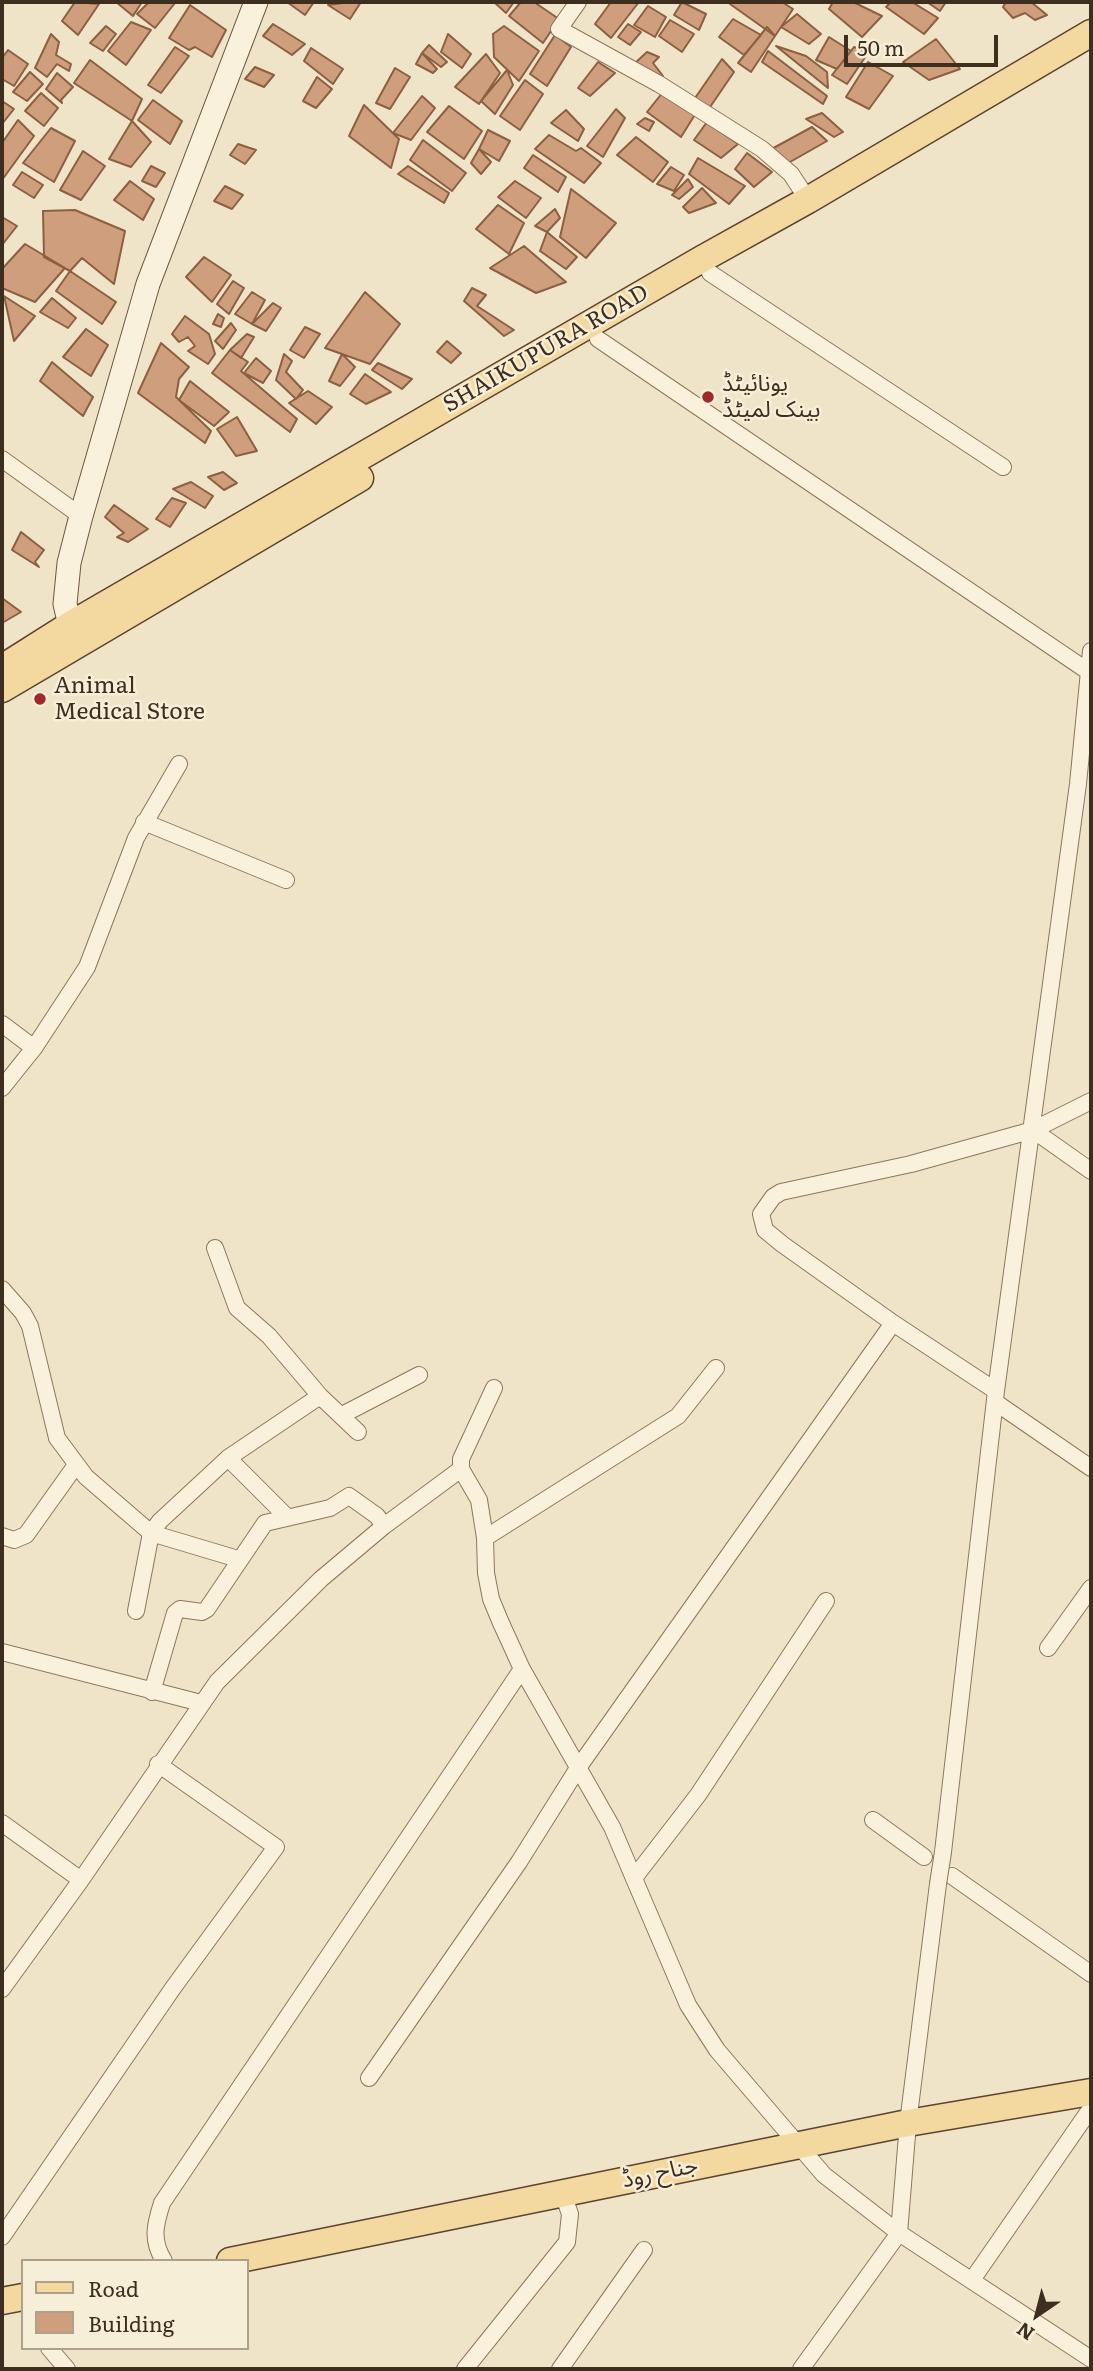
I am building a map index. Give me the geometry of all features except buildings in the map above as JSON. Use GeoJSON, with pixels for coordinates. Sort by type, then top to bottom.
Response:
{"type":"FeatureCollection","features":[{"type":"Feature","properties":{"kind":"main road","name":"SHAIKUPURA ROAD"},"geometry":{"type":"LineString","coordinates":[[2,688],[76,633],[702,259],[808,200],[1091,33]]}},
{"type":"Feature","properties":{"kind":"main road","name":"SHAIKUPURA ROAD"},"geometry":{"type":"LineString","coordinates":[[2,668],[76,633],[598,339],[816,215],[1091,53]]}},
{"type":"Feature","properties":{"kind":"main road","name":"جناح روڈ"},"geometry":{"type":"LineString","coordinates":[[240,2259],[908,2123],[1091,2092]]}},
{"type":"Feature","properties":{"kind":"street"},"geometry":{"type":"LineString","coordinates":[[76,633],[65,604],[81,516],[148,284],[257,2]]}},
{"type":"Feature","properties":{"kind":"street"},"geometry":{"type":"LineString","coordinates":[[578,2],[559,29],[659,84],[762,149],[791,174],[808,200]]}},
{"type":"Feature","properties":{"kind":"street"},"geometry":{"type":"LineString","coordinates":[[710,273],[1003,467]]}},
{"type":"Feature","properties":{"kind":"street"},"geometry":{"type":"LineString","coordinates":[[598,339],[1088,672]]}},
{"type":"Feature","properties":{"kind":"street"},"geometry":{"type":"LineString","coordinates":[[2,459],[81,516]]}},
{"type":"Feature","properties":{"kind":"street"},"geometry":{"type":"LineString","coordinates":[[801,2369],[900,2233],[908,2123],[945,1880],[943,1852],[996,1396],[1078,785],[1091,651]]}},
{"type":"Feature","properties":{"kind":"street"},"geometry":{"type":"LineString","coordinates":[[2,1088],[34,1048],[87,967],[144,822],[179,764]]}},
{"type":"Feature","properties":{"kind":"street"},"geometry":{"type":"LineString","coordinates":[[144,822],[286,880]]}},
{"type":"Feature","properties":{"kind":"street"},"geometry":{"type":"LineString","coordinates":[[2,1024],[34,1048]]}},
{"type":"Feature","properties":{"kind":"street"},"geometry":{"type":"LineString","coordinates":[[1091,1101],[1033,1130],[911,1164],[781,1192],[761,1214],[765,1230],[996,1396],[1091,1468]]}},
{"type":"Feature","properties":{"kind":"street"},"geometry":{"type":"LineString","coordinates":[[1033,1130],[1091,1171]]}},
{"type":"Feature","properties":{"kind":"street"},"geometry":{"type":"LineString","coordinates":[[215,1248],[237,1308],[269,1336],[320,1396],[358,1432]]}},
{"type":"Feature","properties":{"kind":"street"},"geometry":{"type":"LineString","coordinates":[[2,1289],[23,1312],[30,1326],[57,1438],[76,1465],[99,1489],[151,1532],[238,1559]]}},
{"type":"Feature","properties":{"kind":"street"},"geometry":{"type":"LineString","coordinates":[[369,2078],[519,1862],[578,1768],[893,1323]]}},
{"type":"Feature","properties":{"kind":"street"},"geometry":{"type":"LineString","coordinates":[[485,1538],[678,1416],[716,1368]]}},
{"type":"Feature","properties":{"kind":"street"},"geometry":{"type":"LineString","coordinates":[[342,1415],[419,1374]]}},
{"type":"Feature","properties":{"kind":"street"},"geometry":{"type":"LineString","coordinates":[[494,1388],[461,1459],[461,1469],[479,1500],[491,1599],[522,1669],[612,1827],[688,2005],[717,2050],[824,2175],[900,2233],[1091,2359]]}},
{"type":"Feature","properties":{"kind":"street"},"geometry":{"type":"LineString","coordinates":[[136,1611],[151,1532],[228,1458],[320,1396]]}},
{"type":"Feature","properties":{"kind":"street"},"geometry":{"type":"LineString","coordinates":[[228,1458],[287,1517]]}},
{"type":"Feature","properties":{"kind":"street"},"geometry":{"type":"LineString","coordinates":[[2,1536],[14,1540],[26,1535],[76,1465]]}},
{"type":"Feature","properties":{"kind":"street"},"geometry":{"type":"LineString","coordinates":[[2,1989],[81,1880],[201,1703],[254,1642],[384,1526],[461,1469]]}},
{"type":"Feature","properties":{"kind":"street"},"geometry":{"type":"LineString","coordinates":[[152,1692],[175,1613],[180,1609],[202,1612],[207,1609],[238,1559],[265,1523],[330,1508],[349,1496],[377,1516],[384,1526]]}},
{"type":"Feature","properties":{"kind":"street"},"geometry":{"type":"LineString","coordinates":[[1048,1648],[1091,1588]]}},
{"type":"Feature","properties":{"kind":"street"},"geometry":{"type":"LineString","coordinates":[[634,1878],[698,1794],[826,1601]]}},
{"type":"Feature","properties":{"kind":"street"},"geometry":{"type":"LineString","coordinates":[[2,1652],[201,1703]]}},
{"type":"Feature","properties":{"kind":"street"},"geometry":{"type":"LineString","coordinates":[[163,2259],[157,2250],[153,2228],[162,2203],[522,1669]]}},
{"type":"Feature","properties":{"kind":"street"},"geometry":{"type":"LineString","coordinates":[[2,2237],[173,1988],[276,1847],[158,1764]]}},
{"type":"Feature","properties":{"kind":"street"},"geometry":{"type":"LineString","coordinates":[[873,1820],[924,1857]]}},
{"type":"Feature","properties":{"kind":"street"},"geometry":{"type":"LineString","coordinates":[[2,1823],[81,1880]]}},
{"type":"Feature","properties":{"kind":"street"},"geometry":{"type":"LineString","coordinates":[[945,1880],[1091,1974]]}},
{"type":"Feature","properties":{"kind":"street"},"geometry":{"type":"LineString","coordinates":[[972,2280],[1091,2108]]}},
{"type":"Feature","properties":{"kind":"street"},"geometry":{"type":"LineString","coordinates":[[465,2369],[567,2242],[570,2214],[563,2194]]}},
{"type":"Feature","properties":{"kind":"street"},"geometry":{"type":"LineString","coordinates":[[560,2369],[644,2250]]}},
{"type":"Feature","properties":{"kind":"street"},"geometry":{"type":"LineString","coordinates":[[51,2350],[67,2369]]}},
{"type":"Feature","properties":{"kind":"place","name":"یونائیٹڈ بینک لمیٹڈ"},"geometry":{"type":"Point","coordinates":[708,397]}},
{"type":"Feature","properties":{"kind":"place","name":"Animal Medical Store"},"geometry":{"type":"Point","coordinates":[40,699]}}]}
